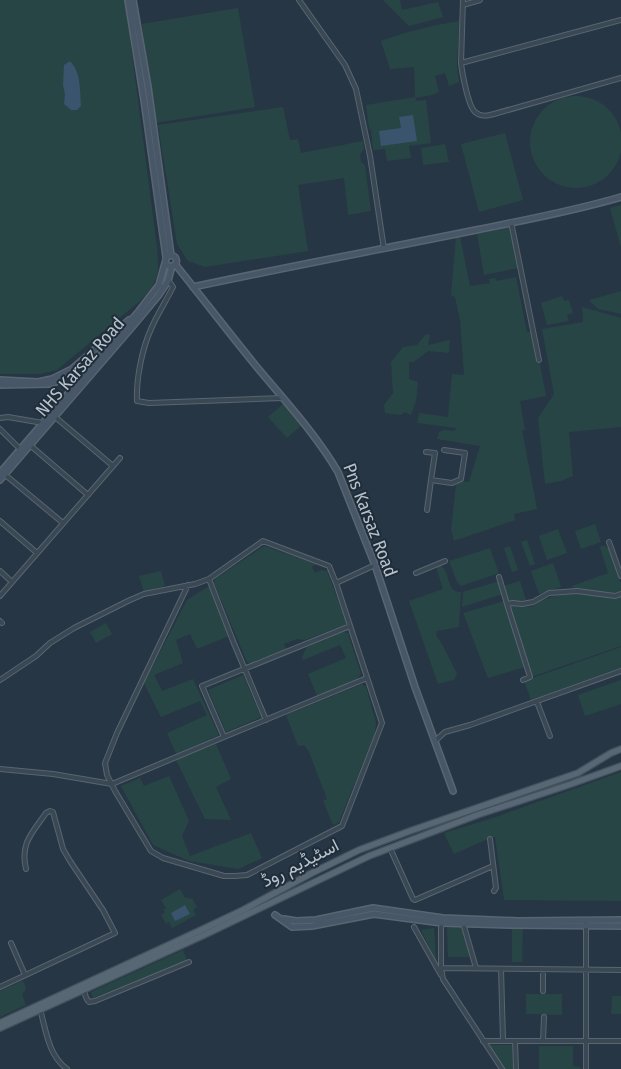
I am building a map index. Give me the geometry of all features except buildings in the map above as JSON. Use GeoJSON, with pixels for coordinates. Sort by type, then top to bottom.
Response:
{"type":"FeatureCollection","features":[{"type":"Feature","properties":{"kind":"main road","name":"اسٹیڈیم روڈ"},"geometry":{"type":"LineString","coordinates":[[0,1023],[208,927],[359,850],[578,773],[621,748]]}},
{"type":"Feature","properties":{"kind":"main road"},"geometry":{"type":"LineString","coordinates":[[607,771],[621,762]]}},
{"type":"Feature","properties":{"kind":"main road","name":"اسٹیڈیم روڈ"},"geometry":{"type":"LineString","coordinates":[[0,1028],[204,935],[370,856],[477,815],[621,766]]}},
{"type":"Feature","properties":{"kind":"street","name":"NHS Karsaz Road"},"geometry":{"type":"LineString","coordinates":[[128,0],[167,258]]}},
{"type":"Feature","properties":{"kind":"street","name":"NHS Karsaz Road"},"geometry":{"type":"LineString","coordinates":[[110,350],[159,285],[167,258],[148,87],[133,0]]}},
{"type":"Feature","properties":{"kind":"street"},"geometry":{"type":"LineString","coordinates":[[299,0],[345,65],[356,89],[370,156],[384,249]]}},
{"type":"Feature","properties":{"kind":"street"},"geometry":{"type":"LineString","coordinates":[[480,0],[463,2],[462,72],[472,108],[476,114],[485,116],[621,78]]}},
{"type":"Feature","properties":{"kind":"street"},"geometry":{"type":"LineString","coordinates":[[461,62],[621,20]]}},
{"type":"Feature","properties":{"kind":"street"},"geometry":{"type":"LineString","coordinates":[[193,286],[384,249],[621,197]]}},
{"type":"Feature","properties":{"kind":"street"},"geometry":{"type":"LineString","coordinates":[[511,222],[539,360]]}},
{"type":"Feature","properties":{"kind":"street"},"geometry":{"type":"LineString","coordinates":[[167,258],[176,258],[174,265],[168,266],[167,258]]}},
{"type":"Feature","properties":{"kind":"street","name":"NHS Karsaz Road"},"geometry":{"type":"LineString","coordinates":[[0,480],[2,473],[158,296],[168,280],[174,265]]}},
{"type":"Feature","properties":{"kind":"street","name":"Pns Karsaz Road"},"geometry":{"type":"LineString","coordinates":[[174,265],[313,434],[338,472],[374,565],[414,686],[453,791]]}},
{"type":"Feature","properties":{"kind":"street"},"geometry":{"type":"LineString","coordinates":[[168,280],[173,287],[150,330],[141,361],[136,392],[137,401],[148,403],[283,398]]}},
{"type":"Feature","properties":{"kind":"street"},"geometry":{"type":"LineString","coordinates":[[0,385],[50,384],[56,382],[139,311]]}},
{"type":"Feature","properties":{"kind":"street"},"geometry":{"type":"LineString","coordinates":[[0,380],[38,382],[52,379],[72,369]]}},
{"type":"Feature","properties":{"kind":"street","name":"NHS Karsaz Road"},"geometry":{"type":"LineString","coordinates":[[26,447],[43,423],[53,415]]}},
{"type":"Feature","properties":{"kind":"street"},"geometry":{"type":"LineString","coordinates":[[53,415],[113,466]]}},
{"type":"Feature","properties":{"kind":"street"},"geometry":{"type":"LineString","coordinates":[[0,418],[8,417],[43,423]]}},
{"type":"Feature","properties":{"kind":"street"},"geometry":{"type":"LineString","coordinates":[[0,430],[26,447],[88,495]]}},
{"type":"Feature","properties":{"kind":"street"},"geometry":{"type":"LineString","coordinates":[[431,480],[452,483],[461,480],[465,453],[444,450]]}},
{"type":"Feature","properties":{"kind":"street"},"geometry":{"type":"LineString","coordinates":[[426,452],[435,453],[427,510]]}},
{"type":"Feature","properties":{"kind":"street"},"geometry":{"type":"LineString","coordinates":[[0,596],[120,458]]}},
{"type":"Feature","properties":{"kind":"street"},"geometry":{"type":"LineString","coordinates":[[2,473],[63,523]]}},
{"type":"Feature","properties":{"kind":"street"},"geometry":{"type":"LineString","coordinates":[[0,521],[37,553]]}},
{"type":"Feature","properties":{"kind":"street"},"geometry":{"type":"LineString","coordinates":[[0,680],[36,656],[50,643],[74,628],[144,594],[208,579],[263,541],[328,566],[336,582],[382,723],[342,826],[246,875],[224,876],[163,858],[151,851],[107,775],[105,763],[117,733],[188,585]]}},
{"type":"Feature","properties":{"kind":"street"},"geometry":{"type":"LineString","coordinates":[[609,542],[621,576]]}},
{"type":"Feature","properties":{"kind":"street"},"geometry":{"type":"LineString","coordinates":[[416,573],[445,562]]}},
{"type":"Feature","properties":{"kind":"street"},"geometry":{"type":"LineString","coordinates":[[336,582],[374,565]]}},
{"type":"Feature","properties":{"kind":"street"},"geometry":{"type":"LineString","coordinates":[[0,571],[12,582]]}},
{"type":"Feature","properties":{"kind":"street"},"geometry":{"type":"LineString","coordinates":[[499,577],[530,677],[522,680]]}},
{"type":"Feature","properties":{"kind":"street"},"geometry":{"type":"LineString","coordinates":[[208,579],[266,720]]}},
{"type":"Feature","properties":{"kind":"street"},"geometry":{"type":"LineString","coordinates":[[507,604],[534,602],[549,593],[577,590],[615,596],[621,594]]}},
{"type":"Feature","properties":{"kind":"street"},"geometry":{"type":"LineString","coordinates":[[224,737],[202,686],[350,626]]}},
{"type":"Feature","properties":{"kind":"street"},"geometry":{"type":"LineString","coordinates":[[434,741],[445,732],[621,672]]}},
{"type":"Feature","properties":{"kind":"street"},"geometry":{"type":"LineString","coordinates":[[0,769],[53,774],[112,784],[367,678]]}},
{"type":"Feature","properties":{"kind":"street"},"geometry":{"type":"LineString","coordinates":[[537,702],[550,736]]}},
{"type":"Feature","properties":{"kind":"street"},"geometry":{"type":"LineString","coordinates":[[0,987],[115,933],[103,910],[63,848],[53,812],[46,813],[26,844],[23,855],[26,869]]}},
{"type":"Feature","properties":{"kind":"street"},"geometry":{"type":"LineString","coordinates":[[490,839],[496,888],[494,891]]}},
{"type":"Feature","properties":{"kind":"street"},"geometry":{"type":"LineString","coordinates":[[390,848],[415,900],[493,866]]}},
{"type":"Feature","properties":{"kind":"street"},"geometry":{"type":"LineString","coordinates":[[274,915],[281,919],[296,921],[316,920],[373,908],[463,923],[586,923],[621,920]]}},
{"type":"Feature","properties":{"kind":"street"},"geometry":{"type":"LineString","coordinates":[[442,920],[518,923]]}},
{"type":"Feature","properties":{"kind":"street"},"geometry":{"type":"LineString","coordinates":[[442,920],[443,979]]}},
{"type":"Feature","properties":{"kind":"street"},"geometry":{"type":"LineString","coordinates":[[463,923],[476,968]]}},
{"type":"Feature","properties":{"kind":"street"},"geometry":{"type":"LineString","coordinates":[[586,923],[621,926]]}},
{"type":"Feature","properties":{"kind":"street"},"geometry":{"type":"LineString","coordinates":[[586,923],[586,1069]]}},
{"type":"Feature","properties":{"kind":"street"},"geometry":{"type":"LineString","coordinates":[[414,927],[443,979],[502,1069]]}},
{"type":"Feature","properties":{"kind":"street"},"geometry":{"type":"LineString","coordinates":[[11,943],[25,975]]}},
{"type":"Feature","properties":{"kind":"street"},"geometry":{"type":"LineString","coordinates":[[84,989],[89,1002],[189,962]]}},
{"type":"Feature","properties":{"kind":"street"},"geometry":{"type":"LineString","coordinates":[[442,968],[621,970]]}},
{"type":"Feature","properties":{"kind":"street"},"geometry":{"type":"LineString","coordinates":[[501,969],[503,1040]]}},
{"type":"Feature","properties":{"kind":"street"},"geometry":{"type":"LineString","coordinates":[[543,969],[543,991]]}},
{"type":"Feature","properties":{"kind":"street"},"geometry":{"type":"LineString","coordinates":[[40,1009],[54,1055],[68,1069]]}},
{"type":"Feature","properties":{"kind":"street"},"geometry":{"type":"LineString","coordinates":[[544,1017],[544,1041]]}},
{"type":"Feature","properties":{"kind":"street"},"geometry":{"type":"LineString","coordinates":[[483,1041],[621,1041]]}},
{"type":"Feature","properties":{"kind":"street"},"geometry":{"type":"LineString","coordinates":[[515,1041],[516,1069]]}},
{"type":"Feature","properties":{"kind":"green space"},"geometry":{"type":"Polygon","coordinates":[[[0,0],[125,0],[157,247],[157,277],[140,301],[57,370],[41,374],[0,374],[0,0]]]}},
{"type":"Feature","properties":{"kind":"green space"},"geometry":{"type":"Polygon","coordinates":[[[383,0],[400,0],[402,10],[438,2],[443,17],[409,26],[383,0]]]}},
{"type":"Feature","properties":{"kind":"green space"},"geometry":{"type":"Polygon","coordinates":[[[238,8],[255,107],[155,123],[142,24],[238,8]]]}},
{"type":"Feature","properties":{"kind":"green space"},"geometry":{"type":"Polygon","coordinates":[[[459,21],[457,67],[459,82],[449,86],[445,73],[435,76],[439,92],[415,98],[417,101],[426,100],[431,143],[409,146],[411,158],[387,161],[385,149],[373,150],[366,105],[415,97],[414,67],[390,69],[381,41],[419,29],[459,21]]]}},
{"type":"Feature","properties":{"kind":"green space"},"geometry":{"type":"Polygon","coordinates":[[[576,96],[594,100],[608,110],[618,124],[622,142],[618,160],[608,174],[594,184],[576,188],[558,184],[544,174],[534,160],[530,142],[534,124],[544,110],[558,100],[576,96]]]}},
{"type":"Feature","properties":{"kind":"green space"},"geometry":{"type":"Polygon","coordinates":[[[283,107],[290,140],[298,139],[301,153],[363,141],[364,149],[360,155],[361,162],[365,165],[371,211],[348,215],[344,178],[298,185],[308,251],[205,267],[188,261],[177,244],[158,125],[283,107]]]}},
{"type":"Feature","properties":{"kind":"green space"},"geometry":{"type":"Polygon","coordinates":[[[505,133],[523,200],[479,212],[461,144],[505,133]]]}},
{"type":"Feature","properties":{"kind":"green space"},"geometry":{"type":"Polygon","coordinates":[[[445,144],[449,162],[423,165],[421,148],[445,144]]]}},
{"type":"Feature","properties":{"kind":"green space"},"geometry":{"type":"Polygon","coordinates":[[[621,205],[621,247],[610,208],[621,205]]]}},
{"type":"Feature","properties":{"kind":"green space"},"geometry":{"type":"Polygon","coordinates":[[[510,227],[518,268],[484,275],[477,234],[510,227]]]}},
{"type":"Feature","properties":{"kind":"green space"},"geometry":{"type":"Polygon","coordinates":[[[456,236],[460,236],[470,286],[490,283],[489,279],[495,278],[496,281],[516,277],[527,332],[531,332],[537,362],[540,363],[546,396],[520,401],[525,430],[522,430],[537,509],[514,514],[515,520],[454,541],[451,530],[456,485],[461,481],[469,482],[480,446],[437,439],[439,432],[445,430],[455,431],[456,428],[417,423],[419,413],[448,417],[452,374],[464,375],[460,320],[455,297],[451,295],[456,236]]]}},
{"type":"Feature","properties":{"kind":"green space"},"geometry":{"type":"Polygon","coordinates":[[[621,291],[621,314],[598,309],[589,300],[621,291]]]}},
{"type":"Feature","properties":{"kind":"green space"},"geometry":{"type":"Polygon","coordinates":[[[562,296],[564,301],[569,300],[573,313],[567,315],[569,321],[547,325],[541,303],[562,296]]]}},
{"type":"Feature","properties":{"kind":"green space"},"geometry":{"type":"Polygon","coordinates":[[[582,307],[621,318],[621,427],[569,432],[573,476],[561,481],[545,484],[538,418],[554,394],[542,329],[583,322],[582,307]]]}},
{"type":"Feature","properties":{"kind":"green space"},"geometry":{"type":"Polygon","coordinates":[[[426,334],[430,335],[428,345],[450,340],[449,353],[428,351],[414,362],[409,362],[409,379],[418,382],[416,401],[411,415],[405,412],[401,415],[385,413],[384,405],[393,393],[391,362],[403,347],[417,345],[426,334]]]}},
{"type":"Feature","properties":{"kind":"green space"},"geometry":{"type":"Polygon","coordinates":[[[283,404],[302,425],[287,438],[268,417],[283,404]]]}},
{"type":"Feature","properties":{"kind":"green space"},"geometry":{"type":"Polygon","coordinates":[[[595,524],[601,542],[581,549],[575,531],[595,524]]]}},
{"type":"Feature","properties":{"kind":"green space"},"geometry":{"type":"Polygon","coordinates":[[[558,529],[567,553],[547,560],[539,536],[558,529]]]}},
{"type":"Feature","properties":{"kind":"green space"},"geometry":{"type":"Polygon","coordinates":[[[527,540],[535,564],[530,566],[521,542],[527,540]]]}},
{"type":"Feature","properties":{"kind":"green space"},"geometry":{"type":"Polygon","coordinates":[[[264,546],[316,564],[312,567],[315,573],[321,570],[327,571],[347,624],[305,640],[297,639],[284,644],[286,649],[250,663],[247,662],[214,583],[215,579],[264,546]]]}},
{"type":"Feature","properties":{"kind":"green space"},"geometry":{"type":"Polygon","coordinates":[[[510,546],[518,570],[512,572],[504,548],[510,546]]]}},
{"type":"Feature","properties":{"kind":"green space"},"geometry":{"type":"Polygon","coordinates":[[[600,547],[609,549],[621,583],[621,592],[613,595],[573,589],[572,586],[608,573],[600,547]]]}},
{"type":"Feature","properties":{"kind":"green space"},"geometry":{"type":"Polygon","coordinates":[[[490,548],[499,573],[461,586],[457,582],[449,561],[490,548]]]}},
{"type":"Feature","properties":{"kind":"green space"},"geometry":{"type":"Polygon","coordinates":[[[553,563],[561,587],[539,594],[531,571],[553,563]]]}},
{"type":"Feature","properties":{"kind":"green space"},"geometry":{"type":"Polygon","coordinates":[[[440,565],[446,572],[453,589],[461,592],[459,627],[437,631],[436,635],[457,674],[454,680],[438,684],[409,601],[443,589],[436,567],[440,565]]]}},
{"type":"Feature","properties":{"kind":"green space"},"geometry":{"type":"Polygon","coordinates":[[[161,571],[165,586],[144,592],[139,576],[161,571]]]}},
{"type":"Feature","properties":{"kind":"green space"},"geometry":{"type":"Polygon","coordinates":[[[499,581],[503,594],[462,607],[463,592],[499,581]]]}},
{"type":"Feature","properties":{"kind":"green space"},"geometry":{"type":"Polygon","coordinates":[[[520,581],[526,600],[508,604],[503,586],[520,581]]]}},
{"type":"Feature","properties":{"kind":"green space"},"geometry":{"type":"Polygon","coordinates":[[[209,586],[229,636],[197,649],[190,634],[176,640],[183,663],[154,675],[162,691],[193,679],[219,735],[176,754],[167,733],[207,715],[200,701],[161,717],[144,683],[187,600],[209,586]]]}},
{"type":"Feature","properties":{"kind":"green space"},"geometry":{"type":"Polygon","coordinates":[[[570,593],[592,593],[612,599],[621,597],[621,646],[531,677],[509,605],[532,607],[540,601],[570,593]]]}},
{"type":"Feature","properties":{"kind":"green space"},"geometry":{"type":"Polygon","coordinates":[[[504,601],[525,667],[488,678],[463,613],[504,601]]]}},
{"type":"Feature","properties":{"kind":"green space"},"geometry":{"type":"Polygon","coordinates":[[[106,623],[112,634],[96,643],[90,632],[106,623]]]}},
{"type":"Feature","properties":{"kind":"green space"},"geometry":{"type":"Polygon","coordinates":[[[344,632],[348,633],[361,674],[357,679],[317,696],[308,674],[346,658],[340,645],[303,660],[302,657],[307,647],[344,632]]]}},
{"type":"Feature","properties":{"kind":"green space"},"geometry":{"type":"Polygon","coordinates":[[[621,647],[621,669],[531,700],[524,681],[621,647]]]}},
{"type":"Feature","properties":{"kind":"green space"},"geometry":{"type":"Polygon","coordinates":[[[243,675],[261,717],[226,732],[208,690],[243,675]]]}},
{"type":"Feature","properties":{"kind":"green space"},"geometry":{"type":"Polygon","coordinates":[[[621,680],[621,704],[585,716],[578,695],[621,680]]]}},
{"type":"Feature","properties":{"kind":"green space"},"geometry":{"type":"Polygon","coordinates":[[[362,684],[366,687],[376,723],[375,733],[339,822],[333,825],[323,801],[327,799],[309,752],[304,745],[298,746],[286,715],[362,684]]]}},
{"type":"Feature","properties":{"kind":"green space"},"geometry":{"type":"Polygon","coordinates":[[[216,744],[231,779],[216,787],[231,820],[205,819],[176,760],[216,744]]]}},
{"type":"Feature","properties":{"kind":"green space"},"geometry":{"type":"Polygon","coordinates":[[[621,772],[621,901],[504,900],[495,837],[454,854],[444,833],[493,818],[621,772]]]}},
{"type":"Feature","properties":{"kind":"green space"},"geometry":{"type":"Polygon","coordinates":[[[169,776],[189,821],[182,836],[190,856],[251,833],[262,858],[238,869],[189,861],[153,845],[121,786],[140,778],[144,786],[169,776]]]}},
{"type":"Feature","properties":{"kind":"green space"},"geometry":{"type":"Polygon","coordinates":[[[180,889],[185,898],[192,898],[197,907],[193,910],[196,915],[172,928],[169,922],[166,924],[161,915],[165,912],[163,910],[166,908],[161,900],[180,889]]]}},
{"type":"Feature","properties":{"kind":"green space"},"geometry":{"type":"Polygon","coordinates":[[[447,927],[464,927],[472,957],[448,957],[447,927]]]}},
{"type":"Feature","properties":{"kind":"green space"},"geometry":{"type":"Polygon","coordinates":[[[434,928],[436,961],[421,930],[434,928]]]}},
{"type":"Feature","properties":{"kind":"green space"},"geometry":{"type":"Polygon","coordinates":[[[512,929],[523,929],[522,962],[512,962],[512,929]]]}},
{"type":"Feature","properties":{"kind":"green space"},"geometry":{"type":"Polygon","coordinates":[[[183,950],[186,961],[93,998],[91,992],[183,950]]]}},
{"type":"Feature","properties":{"kind":"green space"},"geometry":{"type":"Polygon","coordinates":[[[22,981],[26,990],[22,994],[26,1005],[0,1017],[0,991],[22,981]]]}},
{"type":"Feature","properties":{"kind":"green space"},"geometry":{"type":"Polygon","coordinates":[[[526,994],[562,994],[562,1015],[526,1014],[526,994]]]}},
{"type":"Feature","properties":{"kind":"green space"},"geometry":{"type":"Polygon","coordinates":[[[612,996],[621,996],[621,1014],[611,1014],[612,996]]]}},
{"type":"Feature","properties":{"kind":"green space"},"geometry":{"type":"Polygon","coordinates":[[[487,1045],[512,1045],[513,1069],[502,1069],[487,1045]]]}},
{"type":"Feature","properties":{"kind":"green space"},"geometry":{"type":"Polygon","coordinates":[[[539,1046],[573,1046],[573,1066],[580,1067],[580,1069],[539,1069],[539,1046]]]}},
{"type":"Feature","properties":{"kind":"water"},"geometry":{"type":"Polygon","coordinates":[[[70,61],[74,65],[79,82],[81,106],[77,110],[71,110],[64,104],[64,65],[70,61]]]}},
{"type":"Feature","properties":{"kind":"water"},"geometry":{"type":"Polygon","coordinates":[[[413,115],[417,141],[381,146],[379,131],[401,128],[399,117],[413,115]]]}},
{"type":"Feature","properties":{"kind":"water"},"geometry":{"type":"Polygon","coordinates":[[[185,905],[190,914],[175,921],[171,913],[185,905]]]}}]}
